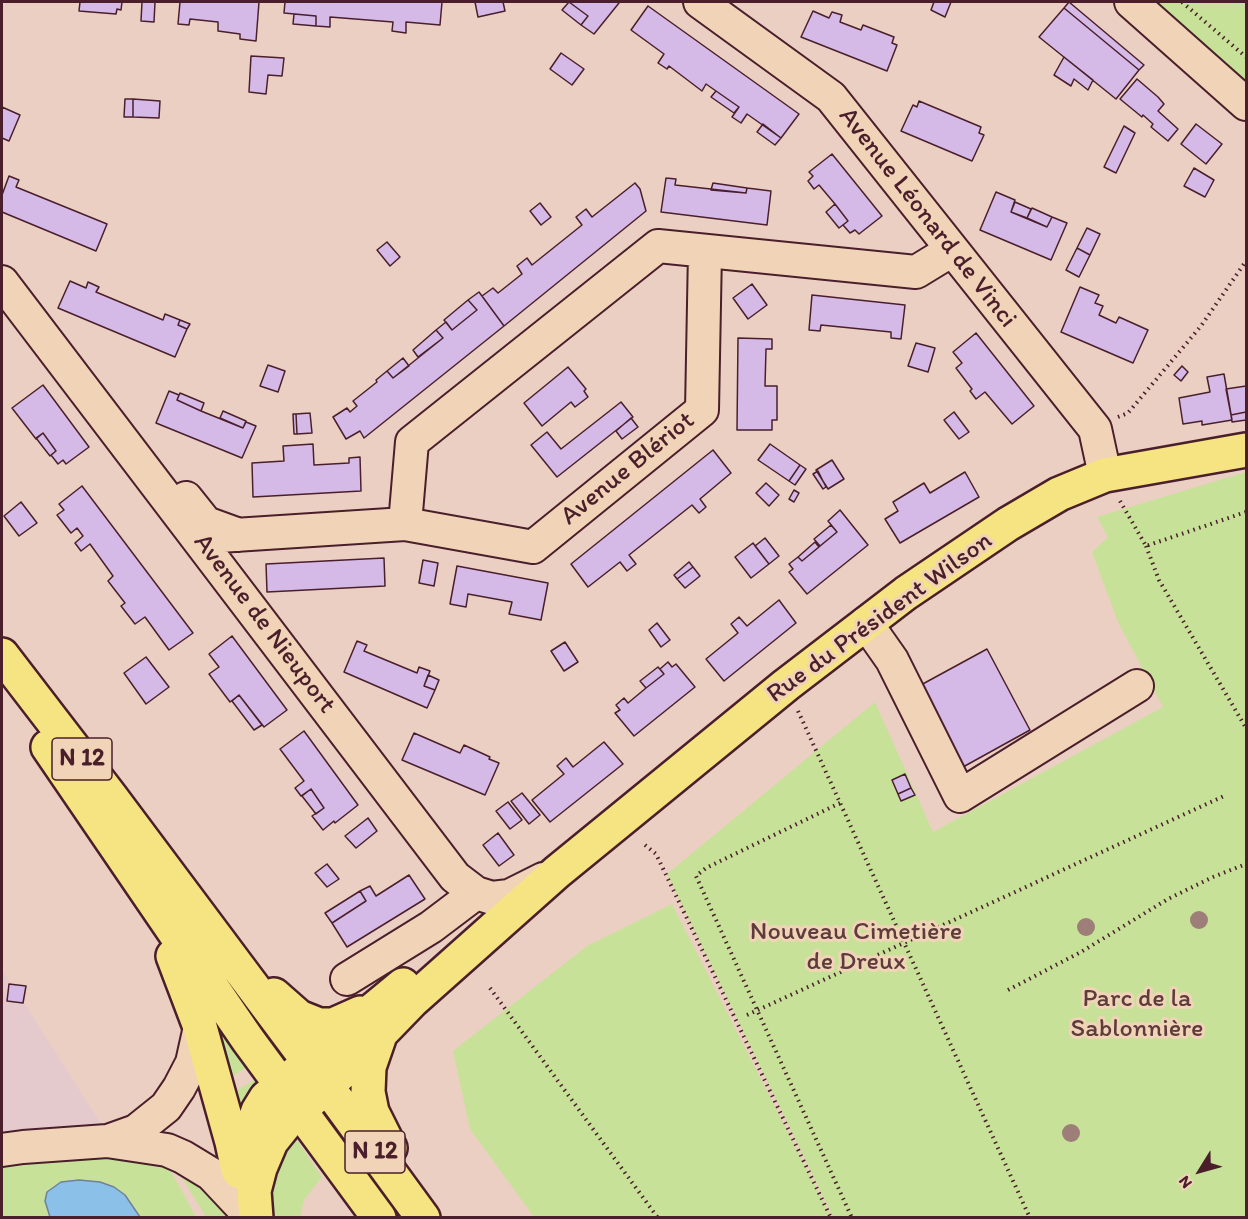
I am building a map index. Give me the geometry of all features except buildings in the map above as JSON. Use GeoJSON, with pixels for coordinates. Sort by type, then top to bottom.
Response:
{"type":"FeatureCollection","features":[{"type":"Feature","properties":{"kind":"main road","name":"Rue du Président Wilson"},"geometry":{"type":"LineString","coordinates":[[557,872],[786,685],[866,623],[1008,524],[1059,494],[1105,475],[1246,450]]}},
{"type":"Feature","properties":{"kind":"main road","name":"N 12"},"geometry":{"type":"LineString","coordinates":[[2,655],[111,797],[423,1218]]}},
{"type":"Feature","properties":{"kind":"main road","name":"N 12"},"geometry":{"type":"LineString","coordinates":[[2,682],[290,1098],[379,1218]]}},
{"type":"Feature","properties":{"kind":"main road"},"geometry":{"type":"LineString","coordinates":[[111,797],[276,997],[292,1012],[312,1024],[333,1025],[387,998]]}},
{"type":"Feature","properties":{"kind":"main road"},"geometry":{"type":"LineString","coordinates":[[290,1098],[266,1098],[258,1111],[245,1148],[245,1204],[254,1199],[255,1184],[265,1154],[290,1098],[318,1074],[387,998],[485,919],[557,872]]}},
{"type":"Feature","properties":{"kind":"main road"},"geometry":{"type":"LineString","coordinates":[[435,1218],[387,1142],[372,1112],[368,1092],[368,1072],[376,1043],[384,1031],[412,1002],[557,872]]}},
{"type":"Feature","properties":{"kind":"main road","name":"N 12"},"geometry":{"type":"LineString","coordinates":[[142,886],[176,962],[200,1027],[232,1142],[245,1204]]}},
{"type":"Feature","properties":{"kind":"main road"},"geometry":{"type":"LineString","coordinates":[[318,1074],[384,1031]]}},
{"type":"Feature","properties":{"kind":"street","name":"Avenue Léonard de Vinci"},"geometry":{"type":"LineString","coordinates":[[700,2],[831,97],[1095,429],[1105,475]]}},
{"type":"Feature","properties":{"kind":"street"},"geometry":{"type":"LineString","coordinates":[[1131,2],[1246,104]]}},
{"type":"Feature","properties":{"kind":"street"},"geometry":{"type":"LineString","coordinates":[[405,524],[412,442],[658,246],[916,272],[952,250]]}},
{"type":"Feature","properties":{"kind":"street","name":"Avenue Blériot"},"geometry":{"type":"LineString","coordinates":[[197,536],[405,524],[533,547],[702,410],[705,251]]}},
{"type":"Feature","properties":{"kind":"street","name":"Avenue de Nieuport"},"geometry":{"type":"LineString","coordinates":[[2,257],[206,523],[239,535]]}},
{"type":"Feature","properties":{"kind":"street","name":"Avenue de Nieuport"},"geometry":{"type":"LineString","coordinates":[[2,282],[455,877],[476,893]]}},
{"type":"Feature","properties":{"kind":"street"},"geometry":{"type":"LineString","coordinates":[[866,623],[892,660],[960,796],[1137,686]]}},
{"type":"Feature","properties":{"kind":"street"},"geometry":{"type":"LineString","coordinates":[[347,979],[431,927],[476,893],[492,898],[509,896],[557,872]]}},
{"type":"Feature","properties":{"kind":"street"},"geometry":{"type":"LineString","coordinates":[[107,1141],[136,1131],[166,1107],[192,1063],[200,1027]]}},
{"type":"Feature","properties":{"kind":"street"},"geometry":{"type":"LineString","coordinates":[[2,1150],[107,1141],[153,1147],[183,1157],[210,1174],[245,1204]]}},
{"type":"Feature","properties":{"kind":"path"},"geometry":{"type":"LineString","coordinates":[[1182,2],[1246,57]]}},
{"type":"Feature","properties":{"kind":"path"},"geometry":{"type":"LineString","coordinates":[[1095,429],[1128,413],[1201,327],[1246,261]]}},
{"type":"Feature","properties":{"kind":"path"},"geometry":{"type":"LineString","coordinates":[[1105,475],[1146,546],[1159,580],[1246,728]]}},
{"type":"Feature","properties":{"kind":"path"},"geometry":{"type":"LineString","coordinates":[[1146,546],[1246,512]]}},
{"type":"Feature","properties":{"kind":"path"},"geometry":{"type":"LineString","coordinates":[[786,685],[1030,1218]]}},
{"type":"Feature","properties":{"kind":"path"},"geometry":{"type":"LineString","coordinates":[[747,1015],[1224,796]]}},
{"type":"Feature","properties":{"kind":"path"},"geometry":{"type":"LineString","coordinates":[[840,803],[706,868],[696,876],[852,1218]]}},
{"type":"Feature","properties":{"kind":"path"},"geometry":{"type":"LineString","coordinates":[[645,845],[656,854],[831,1218]]}},
{"type":"Feature","properties":{"kind":"path"},"geometry":{"type":"LineString","coordinates":[[1008,990],[1081,952],[1168,899],[1246,864]]}},
{"type":"Feature","properties":{"kind":"path"},"geometry":{"type":"LineString","coordinates":[[490,988],[658,1218]]}},
{"type":"Feature","properties":{"kind":"shaded area"},"geometry":{"type":"Polygon","coordinates":[[[2,971],[16,990],[160,1217],[2,1217],[2,971]]]}},
{"type":"Feature","properties":{"kind":"green space"},"geometry":{"type":"Polygon","coordinates":[[[1146,2],[1246,2],[1246,94],[1146,2]]]}},
{"type":"Feature","properties":{"kind":"green space","name":"Nouveau Cimetière de Dreux"},"geometry":{"type":"Polygon","coordinates":[[[1246,472],[1246,1217],[833,1217],[667,874],[875,702],[933,832],[1163,707],[1118,622],[1092,552],[1108,537],[1097,517],[1246,472]]]}},
{"type":"Feature","properties":{"kind":"green space"},"geometry":{"type":"Polygon","coordinates":[[[672,904],[831,1217],[534,1217],[470,1129],[453,1051],[587,946],[672,904]]]}},
{"type":"Feature","properties":{"kind":"green space"},"geometry":{"type":"Polygon","coordinates":[[[216,1026],[248,1067],[224,1081],[216,1026]]]}},
{"type":"Feature","properties":{"kind":"green space"},"geometry":{"type":"Polygon","coordinates":[[[257,1079],[266,1090],[246,1122],[229,1094],[257,1079]]]}},
{"type":"Feature","properties":{"kind":"green space"},"geometry":{"type":"Polygon","coordinates":[[[292,1133],[322,1177],[304,1200],[300,1217],[264,1218],[263,1190],[292,1133]]]}},
{"type":"Feature","properties":{"kind":"green space"},"geometry":{"type":"Polygon","coordinates":[[[103,1156],[166,1162],[196,1217],[2,1218],[2,1165],[103,1156]]]}},
{"type":"Feature","properties":{"kind":"green space"},"geometry":{"type":"Polygon","coordinates":[[[183,1168],[232,1217],[206,1217],[181,1176],[183,1168]]]}},
{"type":"Feature","properties":{"kind":"water"},"geometry":{"type":"Polygon","coordinates":[[[79,1180],[100,1182],[114,1187],[125,1195],[140,1217],[50,1217],[45,1201],[47,1192],[61,1182],[79,1180]]]}},
{"type":"Feature","properties":{"kind":"park label","name":"Parc de la Sablonnière"},"geometry":{"type":"Point","coordinates":[1137,1014]}}]}
